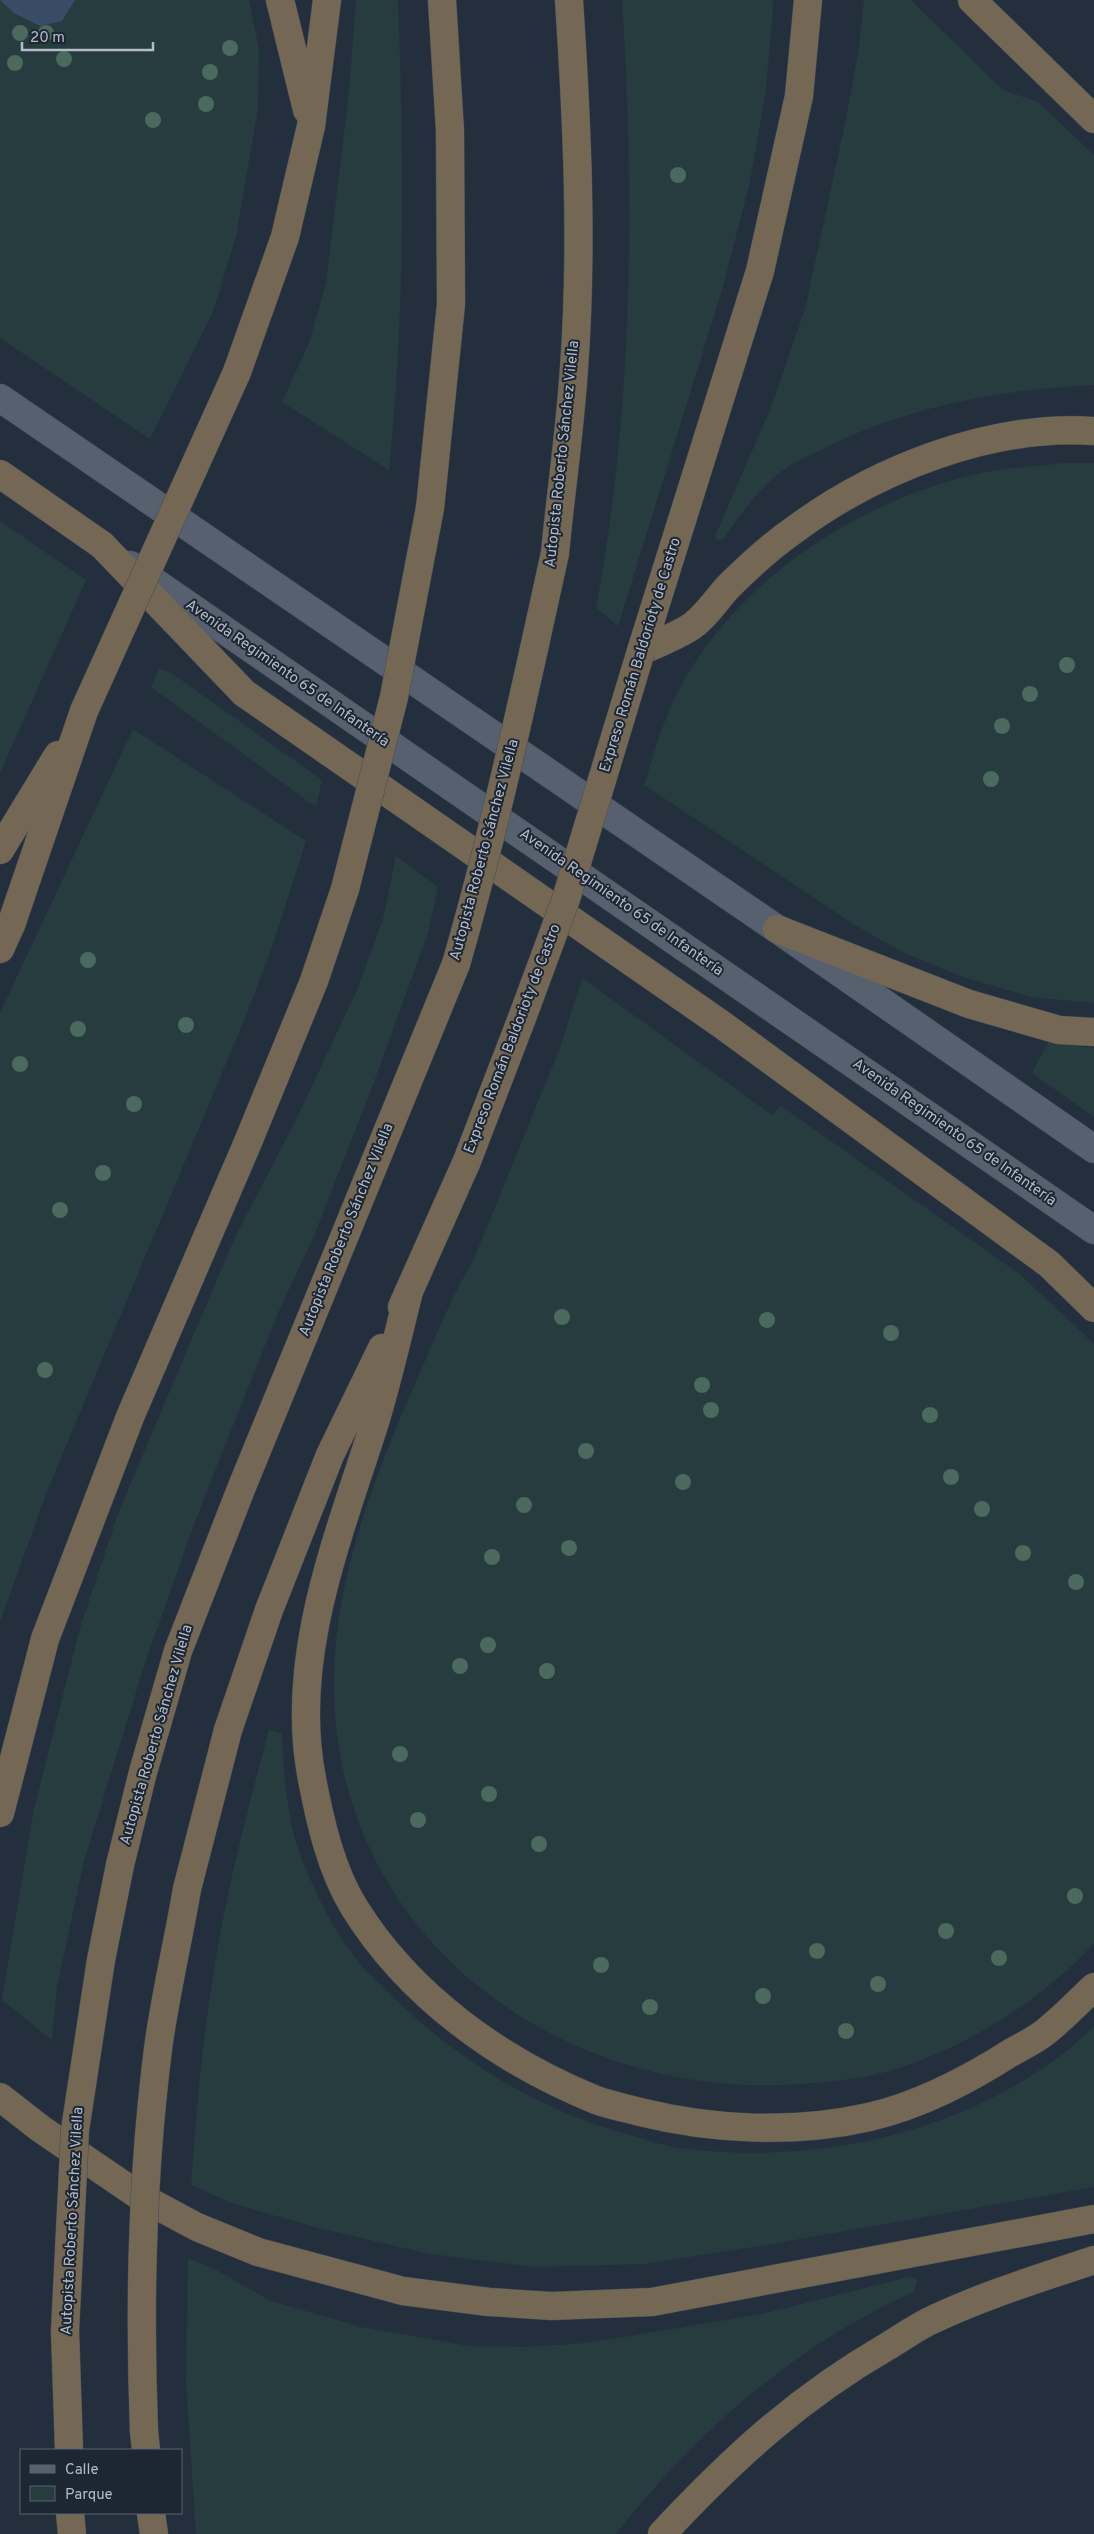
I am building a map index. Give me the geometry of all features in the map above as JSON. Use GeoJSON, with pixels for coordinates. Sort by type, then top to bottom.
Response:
{"type":"FeatureCollection","features":[{"type":"Feature","properties":{"kind":"highway"},"geometry":{"type":"LineString","coordinates":[[280,0],[311,126]]}},
{"type":"Feature","properties":{"kind":"highway"},"geometry":{"type":"LineString","coordinates":[[0,949],[11,925],[84,711],[237,372],[285,238],[311,126],[327,0]]}},
{"type":"Feature","properties":{"kind":"highway"},"geometry":{"type":"LineString","coordinates":[[0,1814],[45,1639],[130,1417],[248,1142],[314,981],[345,888],[394,697],[430,508],[451,304],[450,131],[442,0]]}},
{"type":"Feature","properties":{"kind":"highway","name":"Autopista Roberto Sánchez Vilella"},"geometry":{"type":"LineString","coordinates":[[69,2449],[65,2331],[75,2130],[100,1960],[120,1865],[143,1772],[178,1651],[241,1489],[456,964],[480,880],[507,771],[555,553],[574,368],[578,254],[576,119],[569,0]]}},
{"type":"Feature","properties":{"kind":"highway","name":"Expreso Román Baldorioty de Castro"},"geometry":{"type":"LineString","coordinates":[[409,1291],[467,1161],[566,899],[641,651],[760,271],[799,96],[808,0]]}},
{"type":"Feature","properties":{"kind":"highway"},"geometry":{"type":"LineString","coordinates":[[972,0],[1094,119]]}},
{"type":"Feature","properties":{"kind":"highway"},"geometry":{"type":"LineString","coordinates":[[641,651],[690,628],[738,577],[794,530],[852,492],[922,460],[989,439],[1070,430],[1094,431]]}},
{"type":"Feature","properties":{"kind":"highway","name":"Avenida Regimiento 65 de Infantería"},"geometry":{"type":"LineString","coordinates":[[0,474],[102,545]]}},
{"type":"Feature","properties":{"kind":"highway"},"geometry":{"type":"LineString","coordinates":[[102,545],[244,693],[721,1024],[1048,1264],[1094,1308]]}},
{"type":"Feature","properties":{"kind":"highway"},"geometry":{"type":"LineString","coordinates":[[0,850],[84,711]]}},
{"type":"Feature","properties":{"kind":"highway"},"geometry":{"type":"LineString","coordinates":[[777,929],[970,1004],[1058,1030],[1094,1032]]}},
{"type":"Feature","properties":{"kind":"highway"},"geometry":{"type":"LineString","coordinates":[[145,2440],[141,2363],[146,2190],[158,2048],[187,1889],[228,1730],[269,1610],[330,1455],[409,1291]]}},
{"type":"Feature","properties":{"kind":"highway"},"geometry":{"type":"LineString","coordinates":[[409,1291],[376,1419],[335,1540],[308,1670],[306,1725],[311,1776],[320,1814],[333,1858],[353,1906],[394,1960],[437,2005],[479,2037],[532,2070],[599,2101],[681,2122],[744,2129],[805,2125],[868,2117],[922,2100],[978,2073],[1044,2033],[1094,1987]]}},
{"type":"Feature","properties":{"kind":"highway"},"geometry":{"type":"LineString","coordinates":[[0,2097],[41,2129],[141,2197],[197,2227],[258,2252],[403,2291],[489,2302],[552,2306],[652,2302],[1094,2219]]}},
{"type":"Feature","properties":{"kind":"highway"},"geometry":{"type":"LineString","coordinates":[[662,2534],[718,2474],[792,2409],[854,2366],[933,2319],[1019,2285],[1094,2260]]}},
{"type":"Feature","properties":{"kind":"highway"},"geometry":{"type":"LineString","coordinates":[[70,2514],[72,2534]]}},
{"type":"Feature","properties":{"kind":"highway"},"geometry":{"type":"LineString","coordinates":[[151,2514],[154,2534]]}},
{"type":"Feature","properties":{"kind":"main road"},"geometry":{"type":"LineString","coordinates":[[0,398],[777,929],[1094,1149]]}},
{"type":"Feature","properties":{"kind":"main road","name":"Avenida Regimiento 65 de Infantería"},"geometry":{"type":"LineString","coordinates":[[102,545],[1094,1230]]}},
{"type":"Feature","properties":{"kind":"green space"},"geometry":{"type":"Polygon","coordinates":[[[0,0],[249,0],[259,49],[258,109],[236,236],[213,312],[150,439],[0,338],[0,0]]]}},
{"type":"Feature","properties":{"kind":"green space"},"geometry":{"type":"Polygon","coordinates":[[[356,0],[398,0],[402,235],[398,352],[389,470],[282,402],[309,343],[326,283],[349,92],[356,0]]]}},
{"type":"Feature","properties":{"kind":"green space"},"geometry":{"type":"Polygon","coordinates":[[[622,0],[773,0],[773,7],[766,89],[750,182],[722,290],[618,626],[596,608],[618,458],[628,305],[629,152],[622,0]]]}},
{"type":"Feature","properties":{"kind":"green space"},"geometry":{"type":"Polygon","coordinates":[[[864,0],[911,0],[1003,90],[1038,102],[1094,155],[1094,385],[1059,387],[989,396],[921,411],[855,434],[797,461],[779,473],[753,499],[724,538],[718,541],[715,536],[770,410],[805,309],[846,119],[859,47],[864,0]]]}},
{"type":"Feature","properties":{"kind":"green space"},"geometry":{"type":"Polygon","coordinates":[[[1062,463],[1094,463],[1094,1003],[1031,997],[960,976],[904,953],[855,925],[644,785],[671,706],[683,682],[708,644],[737,609],[770,578],[806,550],[845,526],[886,505],[928,488],[972,475],[1062,463]]]}},
{"type":"Feature","properties":{"kind":"green space"},"geometry":{"type":"Polygon","coordinates":[[[0,521],[86,580],[0,773],[0,521]]]}},
{"type":"Feature","properties":{"kind":"green space"},"geometry":{"type":"Polygon","coordinates":[[[159,669],[170,672],[322,780],[316,807],[151,687],[159,669]]]}},
{"type":"Feature","properties":{"kind":"green space"},"geometry":{"type":"Polygon","coordinates":[[[133,729],[306,841],[272,947],[247,1013],[46,1494],[0,1622],[0,1013],[133,729]]]}},
{"type":"Feature","properties":{"kind":"green space"},"geometry":{"type":"Polygon","coordinates":[[[396,856],[438,887],[428,933],[374,1082],[314,1236],[278,1313],[193,1527],[145,1663],[84,1861],[57,1987],[52,2040],[2,2000],[34,1809],[80,1628],[119,1511],[235,1237],[295,1122],[357,990],[383,919],[396,856]]]}},
{"type":"Feature","properties":{"kind":"green space"},"geometry":{"type":"Polygon","coordinates":[[[582,978],[772,1115],[781,1106],[1021,1275],[1094,1344],[1094,1943],[1051,1984],[1000,2020],[944,2050],[889,2071],[856,2078],[801,2084],[723,2083],[646,2070],[574,2045],[508,2008],[450,1961],[401,1903],[364,1836],[341,1760],[335,1710],[335,1660],[340,1611],[350,1563],[364,1515],[399,1421],[444,1317],[473,1261],[560,1048],[582,978]]]}},
{"type":"Feature","properties":{"kind":"green space"},"geometry":{"type":"Polygon","coordinates":[[[1049,1041],[1094,1048],[1094,1117],[1032,1073],[1049,1041]]]}},
{"type":"Feature","properties":{"kind":"green space"},"geometry":{"type":"Polygon","coordinates":[[[269,1730],[282,1733],[287,1800],[298,1850],[321,1902],[348,1948],[364,1968],[417,2019],[444,2042],[504,2082],[568,2114],[602,2127],[668,2146],[734,2152],[790,2151],[846,2145],[900,2133],[953,2115],[1004,2092],[1051,2062],[1094,2027],[1094,2187],[766,2245],[645,2264],[533,2267],[430,2254],[318,2228],[234,2204],[191,2185],[200,2073],[215,1963],[239,1846],[269,1730]]]}},
{"type":"Feature","properties":{"kind":"green space"},"geometry":{"type":"Polygon","coordinates":[[[188,2258],[218,2271],[271,2301],[361,2327],[469,2346],[527,2347],[587,2343],[762,2314],[909,2277],[917,2279],[914,2292],[871,2313],[829,2338],[789,2365],[750,2395],[679,2461],[616,2534],[196,2534],[186,2382],[188,2258]]]}},
{"type":"Feature","properties":{"kind":"water"},"geometry":{"type":"Polygon","coordinates":[[[0,0],[75,0],[62,21],[40,26],[14,13],[0,0]]]}}]}
